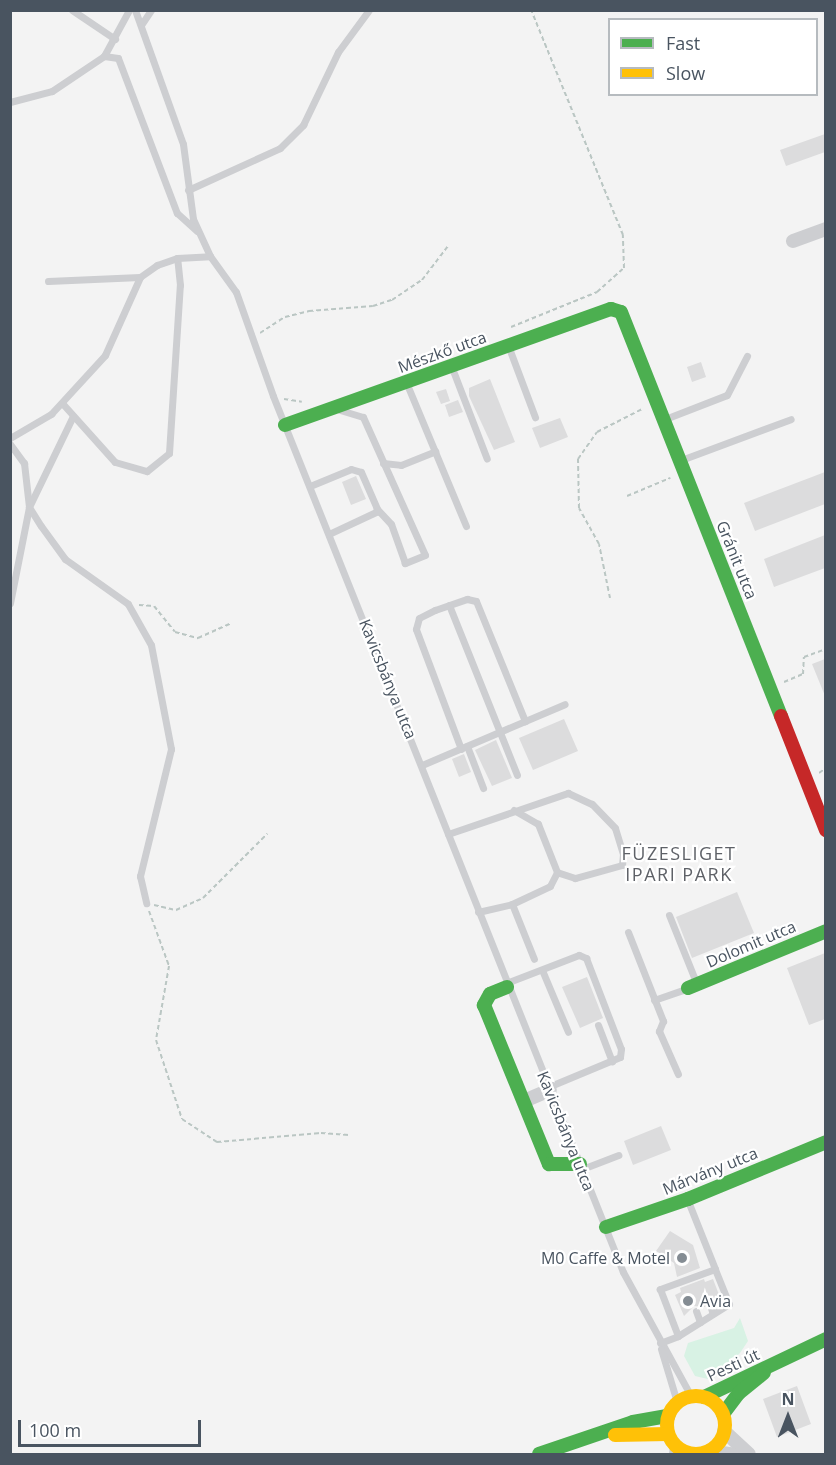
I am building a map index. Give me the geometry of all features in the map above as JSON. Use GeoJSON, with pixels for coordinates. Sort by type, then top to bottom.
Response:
{"type":"FeatureCollection","features":[{"type":"Feature","properties":{"kind":"street"},"geometry":{"type":"LineString","coordinates":[[793,241],[825,229]]}},
{"type":"Feature","properties":{"kind":"street","name":"Mészkő utca"},"geometry":{"type":"LineString","coordinates":[[285,425],[611,309]]}},
{"type":"Feature","properties":{"kind":"street","name":"Gránit utca"},"geometry":{"type":"LineString","coordinates":[[611,309],[621,312],[825,830]]}},
{"type":"Feature","properties":{"kind":"street","name":"Dolomit utca"},"geometry":{"type":"LineString","coordinates":[[692,986],[825,931]]}},
{"type":"Feature","properties":{"kind":"street"},"geometry":{"type":"LineString","coordinates":[[507,985],[490,994],[484,1005],[549,1164],[581,1167]]}},
{"type":"Feature","properties":{"kind":"street"},"geometry":{"type":"LineString","coordinates":[[524,1101],[549,1089]]}},
{"type":"Feature","properties":{"kind":"street","name":"Márvány utca"},"geometry":{"type":"LineString","coordinates":[[606,1227],[688,1199],[825,1142]]}},
{"type":"Feature","properties":{"kind":"street","name":"Pesti út"},"geometry":{"type":"LineString","coordinates":[[698,1396],[736,1378],[775,1364],[825,1339]]}},
{"type":"Feature","properties":{"kind":"street","name":"Pesti út"},"geometry":{"type":"LineString","coordinates":[[723,1414],[739,1393],[775,1364]]}},
{"type":"Feature","properties":{"kind":"street"},"geometry":{"type":"LineString","coordinates":[[731,1455],[677,1451],[668,1434],[668,1416],[677,1402],[698,1396],[715,1403],[723,1414],[724,1431],[749,1455]]}},
{"type":"Feature","properties":{"kind":"street"},"geometry":{"type":"LineString","coordinates":[[539,1455],[633,1422],[668,1416]]}},
{"type":"Feature","properties":{"kind":"street"},"geometry":{"type":"LineString","coordinates":[[701,1453],[724,1431]]}},
{"type":"Feature","properties":{"kind":"street"},"geometry":{"type":"LineString","coordinates":[[584,1439],[668,1434]]}},
{"type":"Feature","properties":{"kind":"lane"},"geometry":{"type":"LineString","coordinates":[[72,10],[115,39]]}},
{"type":"Feature","properties":{"kind":"lane"},"geometry":{"type":"LineString","coordinates":[[10,102],[52,91],[104,56],[129,10]]}},
{"type":"Feature","properties":{"kind":"lane","name":"Kavicsbánya utca"},"geometry":{"type":"LineString","coordinates":[[135,10],[183,144],[188,190],[200,234],[210,256],[236,292],[273,396],[623,1272],[660,1343],[698,1396]]}},
{"type":"Feature","properties":{"kind":"lane"},"geometry":{"type":"LineString","coordinates":[[141,25],[151,10]]}},
{"type":"Feature","properties":{"kind":"lane"},"geometry":{"type":"LineString","coordinates":[[188,190],[280,148],[303,125],[338,52],[369,10]]}},
{"type":"Feature","properties":{"kind":"lane"},"geometry":{"type":"LineString","coordinates":[[104,56],[118,58],[177,213],[200,234]]}},
{"type":"Feature","properties":{"kind":"lane"},"geometry":{"type":"LineString","coordinates":[[48,282],[140,277],[177,258],[210,256]]}},
{"type":"Feature","properties":{"kind":"lane"},"geometry":{"type":"LineString","coordinates":[[62,403],[115,462],[147,471],[169,453],[180,285],[177,258]]}},
{"type":"Feature","properties":{"kind":"lane"},"geometry":{"type":"LineString","coordinates":[[10,438],[62,403],[105,355],[140,277]]}},
{"type":"Feature","properties":{"kind":"lane"},"geometry":{"type":"LineString","coordinates":[[508,345],[535,417]]}},
{"type":"Feature","properties":{"kind":"lane"},"geometry":{"type":"LineString","coordinates":[[663,420],[727,395],[747,356]]}},
{"type":"Feature","properties":{"kind":"lane"},"geometry":{"type":"LineString","coordinates":[[451,366],[487,459]]}},
{"type":"Feature","properties":{"kind":"lane"},"geometry":{"type":"LineString","coordinates":[[406,382],[466,526]]}},
{"type":"Feature","properties":{"kind":"lane"},"geometry":{"type":"LineString","coordinates":[[310,486],[351,469],[361,472],[377,509],[391,524],[405,563],[425,555],[363,417],[334,408]]}},
{"type":"Feature","properties":{"kind":"lane"},"geometry":{"type":"LineString","coordinates":[[10,603],[29,507],[73,416]]}},
{"type":"Feature","properties":{"kind":"lane"},"geometry":{"type":"LineString","coordinates":[[681,467],[791,419]]}},
{"type":"Feature","properties":{"kind":"lane"},"geometry":{"type":"LineString","coordinates":[[10,444],[24,463],[29,507],[65,559],[128,604],[151,645],[171,749],[140,876],[146,903]]}},
{"type":"Feature","properties":{"kind":"lane"},"geometry":{"type":"LineString","coordinates":[[383,463],[400,465],[435,451]]}},
{"type":"Feature","properties":{"kind":"lane"},"geometry":{"type":"LineString","coordinates":[[329,534],[377,509]]}},
{"type":"Feature","properties":{"kind":"lane"},"geometry":{"type":"LineString","coordinates":[[483,788],[416,629],[419,618],[467,598],[476,601],[525,722]]}},
{"type":"Feature","properties":{"kind":"lane"},"geometry":{"type":"LineString","coordinates":[[449,605],[517,775]]}},
{"type":"Feature","properties":{"kind":"lane"},"geometry":{"type":"LineString","coordinates":[[422,765],[565,704]]}},
{"type":"Feature","properties":{"kind":"lane"},"geometry":{"type":"LineString","coordinates":[[448,834],[568,792],[592,804],[615,828],[622,865],[575,878],[557,872]]}},
{"type":"Feature","properties":{"kind":"lane"},"geometry":{"type":"LineString","coordinates":[[478,912],[512,904],[550,886],[557,872],[538,824],[514,810]]}},
{"type":"Feature","properties":{"kind":"lane"},"geometry":{"type":"LineString","coordinates":[[512,904],[534,959]]}},
{"type":"Feature","properties":{"kind":"lane"},"geometry":{"type":"LineString","coordinates":[[654,1000],[692,986],[669,915]]}},
{"type":"Feature","properties":{"kind":"lane"},"geometry":{"type":"LineString","coordinates":[[628,932],[663,1021],[659,1031],[678,1074]]}},
{"type":"Feature","properties":{"kind":"lane"},"geometry":{"type":"LineString","coordinates":[[507,985],[579,955],[586,958],[621,1049],[620,1057],[549,1089]]}},
{"type":"Feature","properties":{"kind":"lane"},"geometry":{"type":"LineString","coordinates":[[542,970],[568,1032]]}},
{"type":"Feature","properties":{"kind":"lane"},"geometry":{"type":"LineString","coordinates":[[598,1025],[612,1061]]}},
{"type":"Feature","properties":{"kind":"lane"},"geometry":{"type":"LineString","coordinates":[[581,1167],[618,1155]]}},
{"type":"Feature","properties":{"kind":"lane"},"geometry":{"type":"LineString","coordinates":[[660,1343],[678,1336],[729,1304],[688,1199]]}},
{"type":"Feature","properties":{"kind":"lane"},"geometry":{"type":"LineString","coordinates":[[678,1336],[660,1289],[715,1269]]}},
{"type":"Feature","properties":{"kind":"lane"},"geometry":{"type":"LineString","coordinates":[[700,1274],[703,1283]]}},
{"type":"Feature","properties":{"kind":"lane"},"geometry":{"type":"LineString","coordinates":[[684,1280],[688,1289]]}},
{"type":"Feature","properties":{"kind":"lane"},"geometry":{"type":"LineString","coordinates":[[710,1305],[713,1314]]}},
{"type":"Feature","properties":{"kind":"lane"},"geometry":{"type":"LineString","coordinates":[[696,1311],[700,1322]]}},
{"type":"Feature","properties":{"kind":"lane","name":"Kavicsbánya utca"},"geometry":{"type":"LineString","coordinates":[[660,1343],[677,1402]]}},
{"type":"Feature","properties":{"kind":"path"},"geometry":{"type":"LineString","coordinates":[[505,330],[597,292],[624,268],[623,235],[531,10]]}},
{"type":"Feature","properties":{"kind":"path"},"geometry":{"type":"LineString","coordinates":[[255,344],[262,329],[285,317],[309,311],[373,306],[392,300],[422,280],[448,246]]}},
{"type":"Feature","properties":{"kind":"path"},"geometry":{"type":"LineString","coordinates":[[273,396],[309,401]]}},
{"type":"Feature","properties":{"kind":"path"},"geometry":{"type":"LineString","coordinates":[[610,598],[599,544],[579,508],[578,459],[597,432],[655,402]]}},
{"type":"Feature","properties":{"kind":"path"},"geometry":{"type":"LineString","coordinates":[[627,496],[681,467]]}},
{"type":"Feature","properties":{"kind":"path"},"geometry":{"type":"LineString","coordinates":[[128,604],[154,606],[175,632],[198,638],[230,624]]}},
{"type":"Feature","properties":{"kind":"path"},"geometry":{"type":"LineString","coordinates":[[771,688],[803,674],[804,657],[825,649]]}},
{"type":"Feature","properties":{"kind":"path"},"geometry":{"type":"LineString","coordinates":[[146,903],[176,910],[203,898],[267,834]]}},
{"type":"Feature","properties":{"kind":"path"},"geometry":{"type":"LineString","coordinates":[[146,903],[169,966],[156,1040],[182,1119],[217,1142],[321,1133],[349,1135]]}},
{"type":"Feature","properties":{"kind":"green space"},"geometry":{"type":"Polygon","coordinates":[[[740,1318],[748,1341],[740,1353],[712,1380],[695,1376],[684,1356],[688,1343],[734,1328],[740,1318]]]}},
{"type":"Feature","properties":{"kind":"building"},"geometry":{"type":"Polygon","coordinates":[[[825,134],[825,152],[786,166],[780,150],[825,134]]]}},
{"type":"Feature","properties":{"kind":"building"},"geometry":{"type":"Polygon","coordinates":[[[701,362],[706,377],[692,382],[687,367],[701,362]]]}},
{"type":"Feature","properties":{"kind":"building"},"geometry":{"type":"Polygon","coordinates":[[[490,379],[515,442],[494,450],[469,396],[469,388],[490,379]]]}},
{"type":"Feature","properties":{"kind":"building"},"geometry":{"type":"Polygon","coordinates":[[[446,389],[450,401],[441,404],[436,392],[446,389]]]}},
{"type":"Feature","properties":{"kind":"building"},"geometry":{"type":"Polygon","coordinates":[[[458,400],[463,412],[449,417],[445,405],[458,400]]]}},
{"type":"Feature","properties":{"kind":"building"},"geometry":{"type":"Polygon","coordinates":[[[560,418],[568,437],[540,448],[532,428],[560,418]]]}},
{"type":"Feature","properties":{"kind":"building"},"geometry":{"type":"Polygon","coordinates":[[[825,472],[825,504],[755,531],[744,503],[825,472]]]}},
{"type":"Feature","properties":{"kind":"building"},"geometry":{"type":"Polygon","coordinates":[[[356,476],[366,499],[351,505],[342,482],[356,476]]]}},
{"type":"Feature","properties":{"kind":"building"},"geometry":{"type":"Polygon","coordinates":[[[825,535],[825,568],[774,587],[764,559],[825,535]]]}},
{"type":"Feature","properties":{"kind":"building"},"geometry":{"type":"Polygon","coordinates":[[[825,659],[825,696],[812,664],[825,659]]]}},
{"type":"Feature","properties":{"kind":"building"},"geometry":{"type":"Polygon","coordinates":[[[564,719],[578,751],[533,770],[519,738],[564,719]]]}},
{"type":"Feature","properties":{"kind":"building"},"geometry":{"type":"Polygon","coordinates":[[[496,740],[512,778],[492,786],[475,750],[496,740]]]}},
{"type":"Feature","properties":{"kind":"building"},"geometry":{"type":"Polygon","coordinates":[[[464,754],[471,772],[459,777],[452,759],[464,754]]]}},
{"type":"Feature","properties":{"kind":"building"},"geometry":{"type":"Polygon","coordinates":[[[737,892],[754,933],[692,958],[676,917],[737,892]]]}},
{"type":"Feature","properties":{"kind":"building"},"geometry":{"type":"Polygon","coordinates":[[[825,953],[825,1019],[809,1025],[787,968],[825,953]]]}},
{"type":"Feature","properties":{"kind":"building"},"geometry":{"type":"Polygon","coordinates":[[[587,977],[603,1018],[580,1028],[562,987],[587,977]]]}},
{"type":"Feature","properties":{"kind":"building"},"geometry":{"type":"Polygon","coordinates":[[[661,1126],[671,1150],[633,1165],[624,1141],[661,1126]]]}},
{"type":"Feature","properties":{"kind":"building"},"geometry":{"type":"Polygon","coordinates":[[[670,1231],[693,1245],[700,1268],[677,1277],[674,1263],[656,1251],[670,1231]]]}},
{"type":"Feature","properties":{"kind":"building"},"geometry":{"type":"Polygon","coordinates":[[[704,1279],[705,1282],[713,1279],[721,1300],[708,1300],[705,1307],[694,1306],[684,1316],[675,1295],[681,1292],[680,1288],[704,1279]]]}},
{"type":"Feature","properties":{"kind":"building"},"geometry":{"type":"Polygon","coordinates":[[[797,1386],[811,1424],[777,1437],[763,1399],[797,1386]]]}},
{"type":"Feature","properties":{"kind":"traffic: fast"},"geometry":{"type":"LineString","coordinates":[[285,425],[611,309],[621,312],[781,716]]}},
{"type":"Feature","properties":{"kind":"traffic: fast"},"geometry":{"type":"LineString","coordinates":[[688,988],[826,931]]}},
{"type":"Feature","properties":{"kind":"traffic: fast"},"geometry":{"type":"LineString","coordinates":[[507,987],[490,994],[484,1005],[549,1164],[580,1164]]}},
{"type":"Feature","properties":{"kind":"traffic: fast"},"geometry":{"type":"LineString","coordinates":[[606,1227],[688,1199],[826,1142]]}},
{"type":"Feature","properties":{"kind":"traffic: fast"},"geometry":{"type":"LineString","coordinates":[[704,1397],[826,1339]]}},
{"type":"Feature","properties":{"kind":"traffic: fast"},"geometry":{"type":"LineString","coordinates":[[723,1414],[739,1393],[764,1373]]}},
{"type":"Feature","properties":{"kind":"traffic: fast"},"geometry":{"type":"LineString","coordinates":[[539,1454],[633,1422],[668,1416]]}},
{"type":"Feature","properties":{"kind":"traffic: slow"},"geometry":{"type":"LineString","coordinates":[[696,1396],[707,1398],[717,1404],[723,1414],[725,1425],[723,1436],[717,1446],[707,1452],[696,1454],[685,1452],[675,1446],[669,1436],[667,1425],[669,1414],[675,1404],[685,1398],[696,1396]]}},
{"type":"Feature","properties":{"kind":"traffic: slow"},"geometry":{"type":"LineString","coordinates":[[615,1435],[668,1434]]}},
{"type":"Feature","properties":{"kind":"traffic: jam"},"geometry":{"type":"LineString","coordinates":[[781,716],[826,830]]}},
{"type":"Feature","properties":{"kind":"place","name":"M0 Caffe & Motel"},"geometry":{"type":"Point","coordinates":[682,1258]}},
{"type":"Feature","properties":{"kind":"place","name":"Avia"},"geometry":{"type":"Point","coordinates":[688,1301]}},
{"type":"Feature","properties":{"kind":"district","name":"FÜZESLIGET IPARI PARK"},"geometry":{"type":"Point","coordinates":[679,864]}}]}
